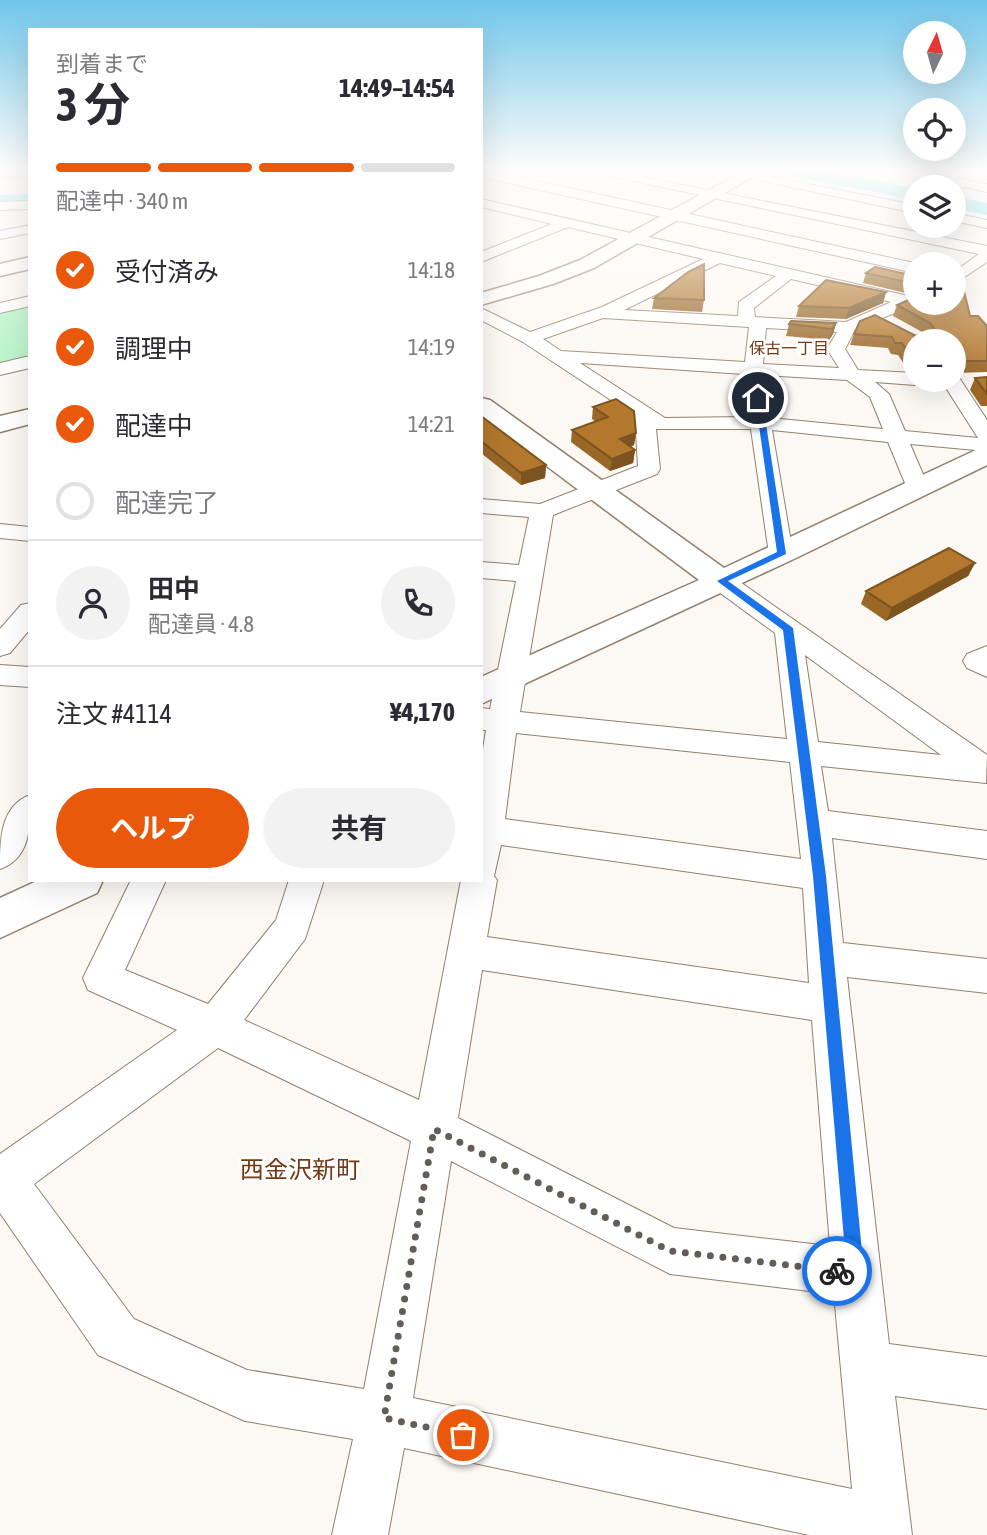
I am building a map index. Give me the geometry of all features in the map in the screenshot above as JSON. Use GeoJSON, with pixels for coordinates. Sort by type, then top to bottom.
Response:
{"type":"FeatureCollection","features":[{"type":"Feature","properties":{"kind":"street"},"geometry":{"type":"LineString","coordinates":[[483,256],[519,242]]}},
{"type":"Feature","properties":{"kind":"street"},"geometry":{"type":"LineString","coordinates":[[483,298],[546,280],[587,264],[629,242]]}},
{"type":"Feature","properties":{"kind":"street"},"geometry":{"type":"LineString","coordinates":[[646,242],[903,297]]}},
{"type":"Feature","properties":{"kind":"street"},"geometry":{"type":"LineString","coordinates":[[794,242],[903,265]]}},
{"type":"Feature","properties":{"kind":"street"},"geometry":{"type":"LineString","coordinates":[[932,242],[987,253]]}},
{"type":"Feature","properties":{"kind":"street"},"geometry":{"type":"LineString","coordinates":[[966,270],[987,253]]}},
{"type":"Feature","properties":{"kind":"street"},"geometry":{"type":"LineString","coordinates":[[529,338],[601,313],[717,258]]}},
{"type":"Feature","properties":{"kind":"street"},"geometry":{"type":"LineString","coordinates":[[0,270],[28,263]]}},
{"type":"Feature","properties":{"kind":"street"},"geometry":{"type":"LineString","coordinates":[[781,554],[755,367],[753,322],[745,306],[788,274]]}},
{"type":"Feature","properties":{"kind":"street"},"geometry":{"type":"LineString","coordinates":[[966,282],[976,285]]}},
{"type":"Feature","properties":{"kind":"street"},"geometry":{"type":"LineString","coordinates":[[0,307],[28,301]]}},
{"type":"Feature","properties":{"kind":"street"},"geometry":{"type":"LineString","coordinates":[[601,313],[848,327],[903,303]]}},
{"type":"Feature","properties":{"kind":"street"},"geometry":{"type":"LineString","coordinates":[[483,314],[529,338],[661,424],[763,422],[987,445]]}},
{"type":"Feature","properties":{"kind":"street"},"geometry":{"type":"LineString","coordinates":[[873,316],[896,329]]}},
{"type":"Feature","properties":{"kind":"street"},"geometry":{"type":"LineString","coordinates":[[848,327],[836,349],[852,375],[879,394],[918,488]]}},
{"type":"Feature","properties":{"kind":"street"},"geometry":{"type":"LineString","coordinates":[[557,356],[903,378]]}},
{"type":"Feature","properties":{"kind":"street"},"geometry":{"type":"LineString","coordinates":[[0,369],[28,362]]}},
{"type":"Feature","properties":{"kind":"street"},"geometry":{"type":"LineString","coordinates":[[966,381],[976,381]]}},
{"type":"Feature","properties":{"kind":"street"},"geometry":{"type":"LineString","coordinates":[[959,392],[987,436]]}},
{"type":"Feature","properties":{"kind":"street"},"geometry":{"type":"LineString","coordinates":[[483,406],[986,771]]}},
{"type":"Feature","properties":{"kind":"street"},"geometry":{"type":"LineString","coordinates":[[483,506],[542,512],[649,469],[645,414]]}},
{"type":"Feature","properties":{"kind":"street"},"geometry":{"type":"LineString","coordinates":[[0,424],[28,417]]}},
{"type":"Feature","properties":{"kind":"street"},"geometry":{"type":"LineString","coordinates":[[483,691],[781,554],[987,455]]}},
{"type":"Feature","properties":{"kind":"street"},"geometry":{"type":"LineString","coordinates":[[483,857],[488,830],[492,720],[513,675],[542,512]]}},
{"type":"Feature","properties":{"kind":"street"},"geometry":{"type":"LineString","coordinates":[[0,531],[28,534]]}},
{"type":"Feature","properties":{"kind":"street"},"geometry":{"type":"LineString","coordinates":[[483,570],[530,574]]}},
{"type":"Feature","properties":{"kind":"street"},"geometry":{"type":"LineString","coordinates":[[0,648],[28,613]]}},
{"type":"Feature","properties":{"kind":"street"},"geometry":{"type":"LineString","coordinates":[[306,882],[292,928],[214,1027],[2,1180],[116,1337],[245,1395],[384,1418],[884,1529],[865,1366],[820,876],[788,628]]}},
{"type":"Feature","properties":{"kind":"street"},"geometry":{"type":"LineString","coordinates":[[987,655],[977,661],[987,667]]}},
{"type":"Feature","properties":{"kind":"street"},"geometry":{"type":"LineString","coordinates":[[0,675],[28,677]]}},
{"type":"Feature","properties":{"kind":"street"},"geometry":{"type":"LineString","coordinates":[[492,720],[986,771]]}},
{"type":"Feature","properties":{"kind":"street"},"geometry":{"type":"LineString","coordinates":[[0,855],[28,811]]}},
{"type":"Feature","properties":{"kind":"street"},"geometry":{"type":"LineString","coordinates":[[813,822],[987,845]]}},
{"type":"Feature","properties":{"kind":"street"},"geometry":{"type":"LineString","coordinates":[[488,830],[820,876]]}},
{"type":"Feature","properties":{"kind":"street"},"geometry":{"type":"LineString","coordinates":[[0,919],[78,882]]}},
{"type":"Feature","properties":{"kind":"street"},"geometry":{"type":"LineString","coordinates":[[148,882],[102,978],[434,1129],[670,1251],[856,1273]]}},
{"type":"Feature","properties":{"kind":"street"},"geometry":{"type":"LineString","coordinates":[[359,1535],[384,1418],[479,882]]}},
{"type":"Feature","properties":{"kind":"street"},"geometry":{"type":"LineString","coordinates":[[466,951],[830,1004]]}},
{"type":"Feature","properties":{"kind":"street"},"geometry":{"type":"LineString","coordinates":[[826,958],[987,976]]}},
{"type":"Feature","properties":{"kind":"street"},"geometry":{"type":"LineString","coordinates":[[865,1366],[987,1383]]}},
{"type":"Feature","properties":{"kind":"green space"},"geometry":{"type":"Polygon","coordinates":[[[28,304],[28,358],[0,365],[0,311],[28,304]]]}},
{"type":"Feature","properties":{"kind":"building"},"geometry":{"type":"Polygon","coordinates":[[[704,264],[704,300],[654,298],[688,272],[704,264]]]}},
{"type":"Feature","properties":{"kind":"building"},"geometry":{"type":"Polygon","coordinates":[[[875,267],[903,273],[903,281],[866,273],[875,267]]]}},
{"type":"Feature","properties":{"kind":"building"},"geometry":{"type":"Polygon","coordinates":[[[826,280],[886,292],[849,308],[799,306],[826,280]]]}},
{"type":"Feature","properties":{"kind":"building"},"geometry":{"type":"Polygon","coordinates":[[[966,299],[970,316],[978,316],[987,326],[987,361],[966,361],[966,329],[934,329],[930,323],[915,315],[966,315],[966,299]]]}},
{"type":"Feature","properties":{"kind":"building"},"geometry":{"type":"Polygon","coordinates":[[[875,315],[903,329],[903,344],[895,343],[892,337],[854,334],[860,321],[875,315]]]}},
{"type":"Feature","properties":{"kind":"building"},"geometry":{"type":"Polygon","coordinates":[[[791,321],[836,323],[832,329],[789,324],[791,321]]]}},
{"type":"Feature","properties":{"kind":"building"},"geometry":{"type":"Polygon","coordinates":[[[987,377],[987,394],[975,378],[987,377]]]}},
{"type":"Feature","properties":{"kind":"building"},"geometry":{"type":"Polygon","coordinates":[[[616,399],[634,411],[636,433],[620,439],[635,450],[612,459],[572,430],[608,417],[593,407],[616,399]]]}},
{"type":"Feature","properties":{"kind":"building"},"geometry":{"type":"Polygon","coordinates":[[[483,418],[546,465],[521,473],[483,443],[483,418]]]}},
{"type":"Feature","properties":{"kind":"building"},"geometry":{"type":"Polygon","coordinates":[[[949,548],[975,563],[892,608],[866,591],[949,548]]]}},
{"type":"Feature","properties":{"kind":"way so far"},"geometry":{"type":"LineString","coordinates":[[463,1435],[384,1418],[434,1129],[670,1251],[837,1271]]}},
{"type":"Feature","properties":{"kind":"district","name":"保古一丁目"},"geometry":{"type":"Point","coordinates":[789,348]}},
{"type":"Feature","properties":{"kind":"district","name":"西金沢新町"},"geometry":{"type":"Point","coordinates":[300,1169]}},
{"type":"Feature","properties":{"kind":"route"},"geometry":{"type":"LineString","coordinates":[[758,398],[781,554],[721,581],[788,628],[820,876],[856,1273],[837,1271]]}}]}
